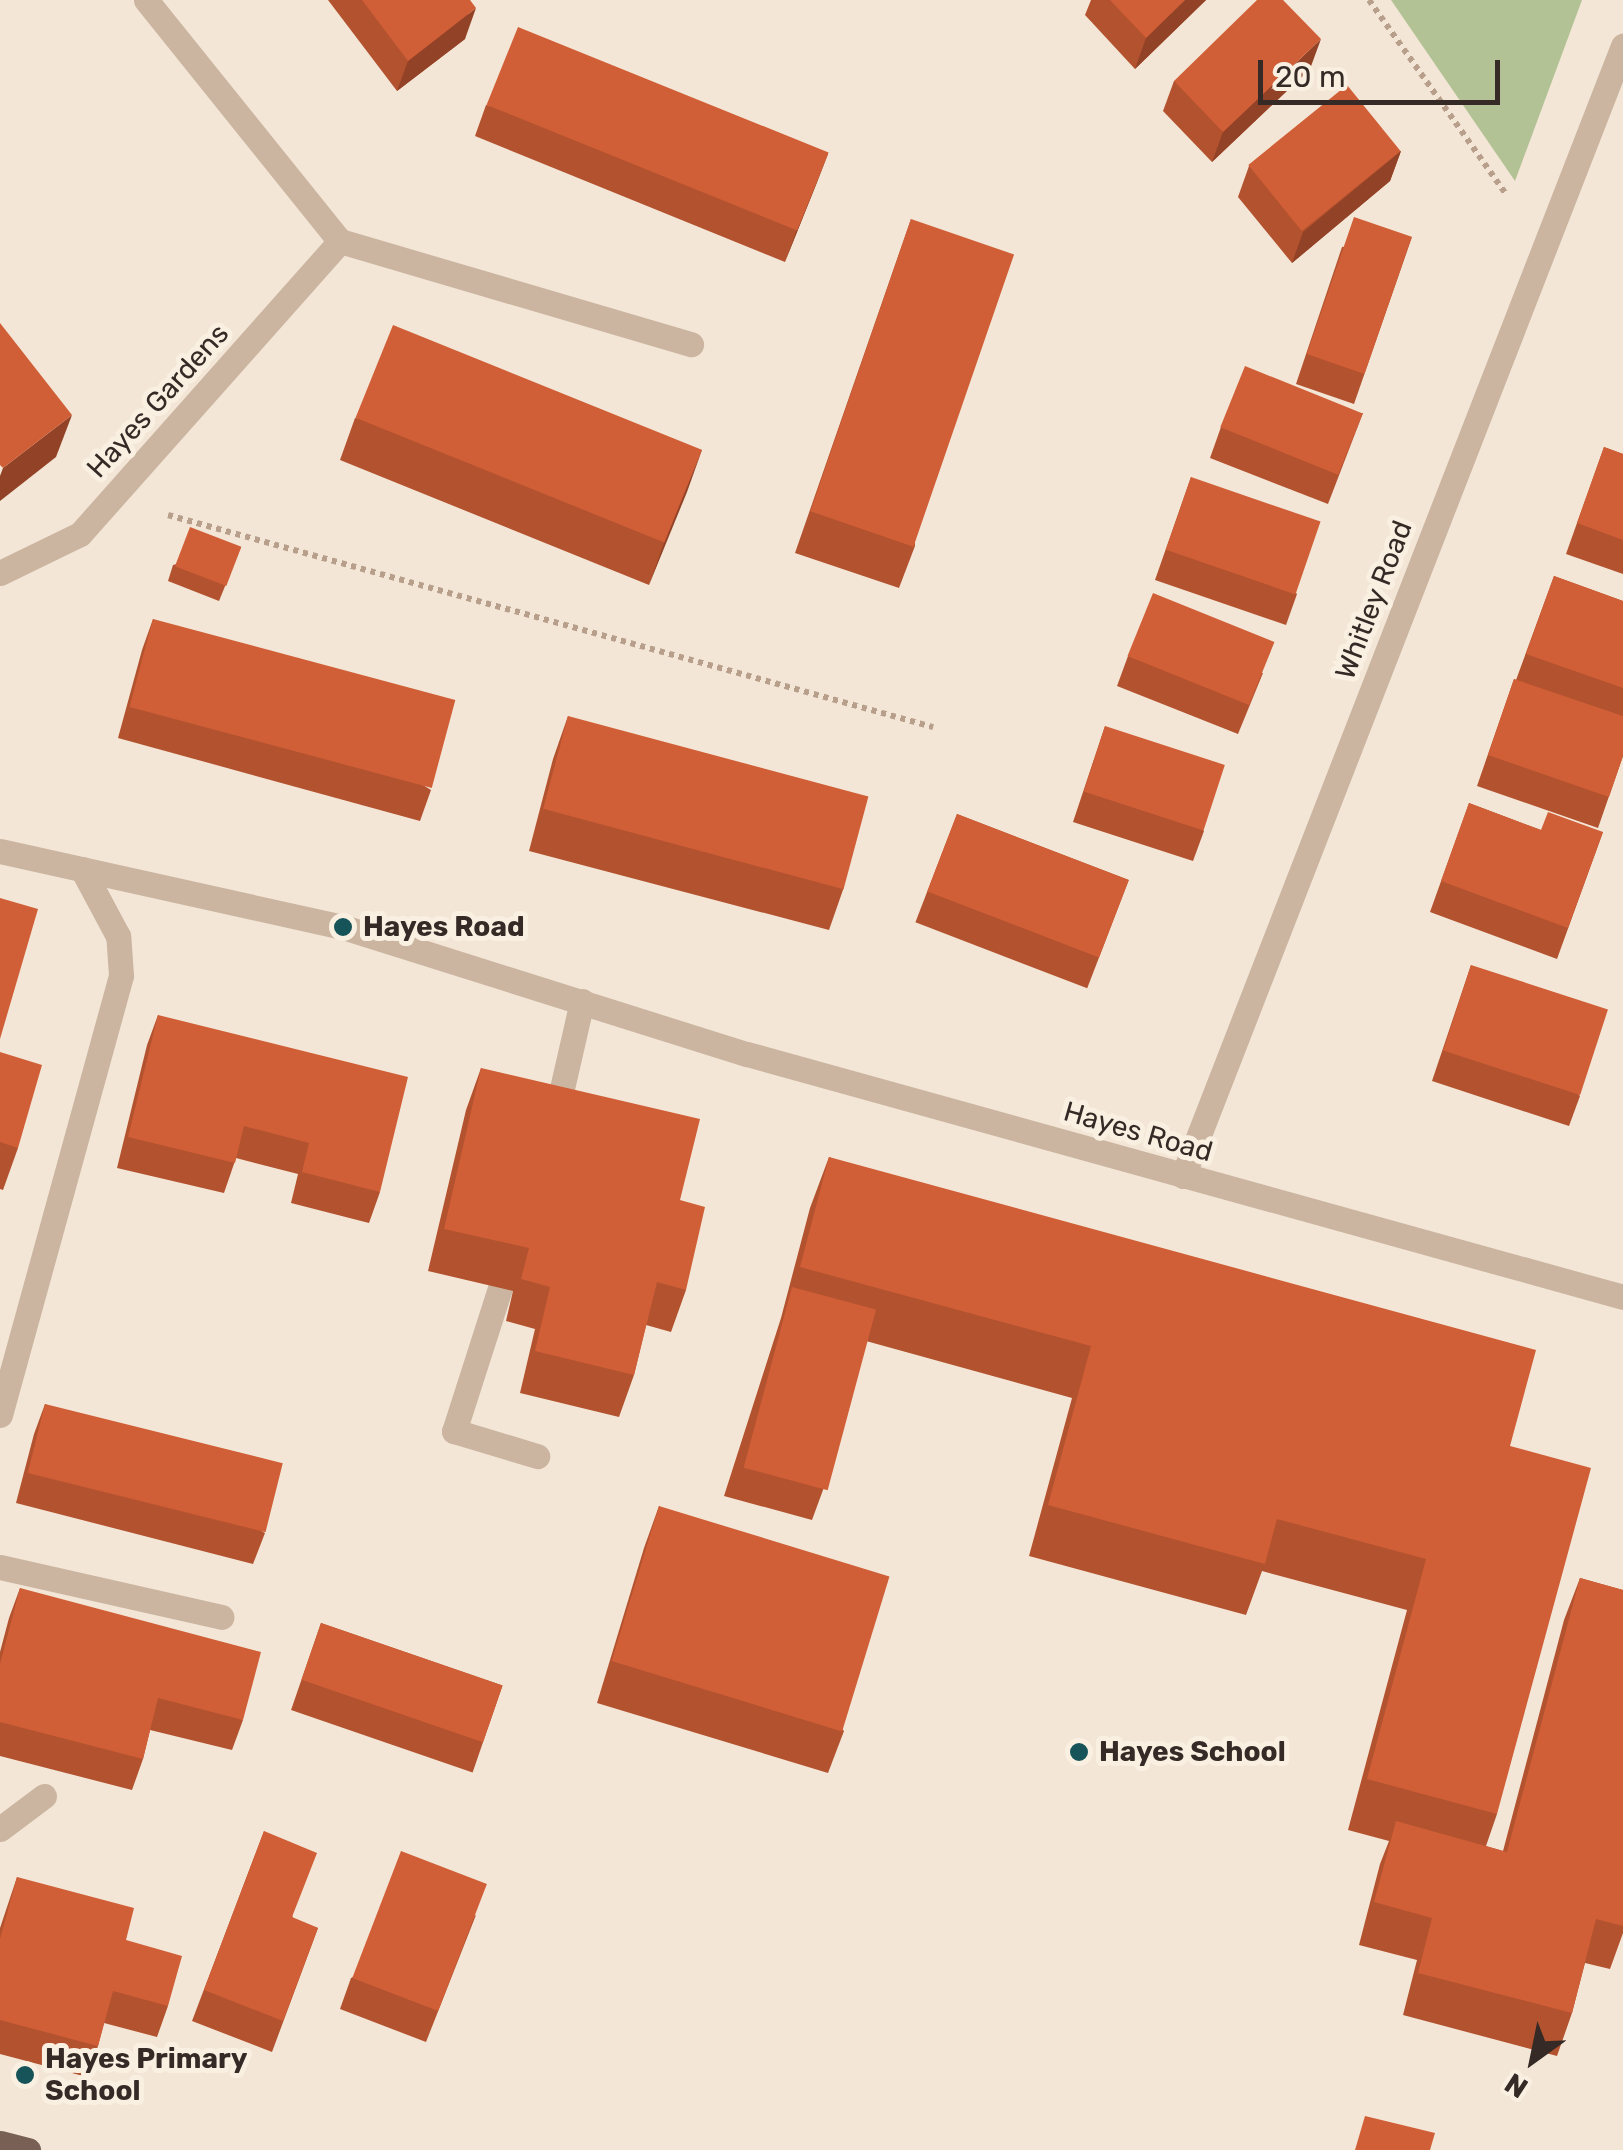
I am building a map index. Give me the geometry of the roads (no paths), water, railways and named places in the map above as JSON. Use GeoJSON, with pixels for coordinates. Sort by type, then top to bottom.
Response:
{"type":"FeatureCollection","features":[{"type":"Feature","properties":{"kind":"main road"},"geometry":{"type":"LineString","coordinates":[[0,2143],[28,2150]]}},
{"type":"Feature","properties":{"kind":"street"},"geometry":{"type":"LineString","coordinates":[[146,0],[340,241],[692,344]]}},
{"type":"Feature","properties":{"kind":"street","name":"Whitley Road"},"geometry":{"type":"LineString","coordinates":[[1183,1176],[1623,46]]}},
{"type":"Feature","properties":{"kind":"street","name":"Hayes Gardens"},"geometry":{"type":"LineString","coordinates":[[0,573],[80,534],[340,241]]}},
{"type":"Feature","properties":{"kind":"street","name":"Hayes Road"},"geometry":{"type":"LineString","coordinates":[[0,851],[343,927],[582,1002],[1183,1176],[1623,1297]]}},
{"type":"Feature","properties":{"kind":"street"},"geometry":{"type":"LineString","coordinates":[[0,1415],[121,975],[118,936],[82,869]]}},
{"type":"Feature","properties":{"kind":"street"},"geometry":{"type":"LineString","coordinates":[[547,1142],[582,1002]]}},
{"type":"Feature","properties":{"kind":"street"},"geometry":{"type":"LineString","coordinates":[[518,1233],[454,1431],[537,1456]]}},
{"type":"Feature","properties":{"kind":"street"},"geometry":{"type":"LineString","coordinates":[[0,1567],[221,1617]]}},
{"type":"Feature","properties":{"kind":"street"},"geometry":{"type":"LineString","coordinates":[[0,1829],[44,1796]]}},
{"type":"Feature","properties":{"kind":"place","name":"Hayes Road"},"geometry":{"type":"Point","coordinates":[343,927]}},
{"type":"Feature","properties":{"kind":"place","name":"Hayes School"},"geometry":{"type":"Point","coordinates":[1079,1752]}},
{"type":"Feature","properties":{"kind":"place","name":"Hayes Primary School"},"geometry":{"type":"Point","coordinates":[25,2075]}}]}
